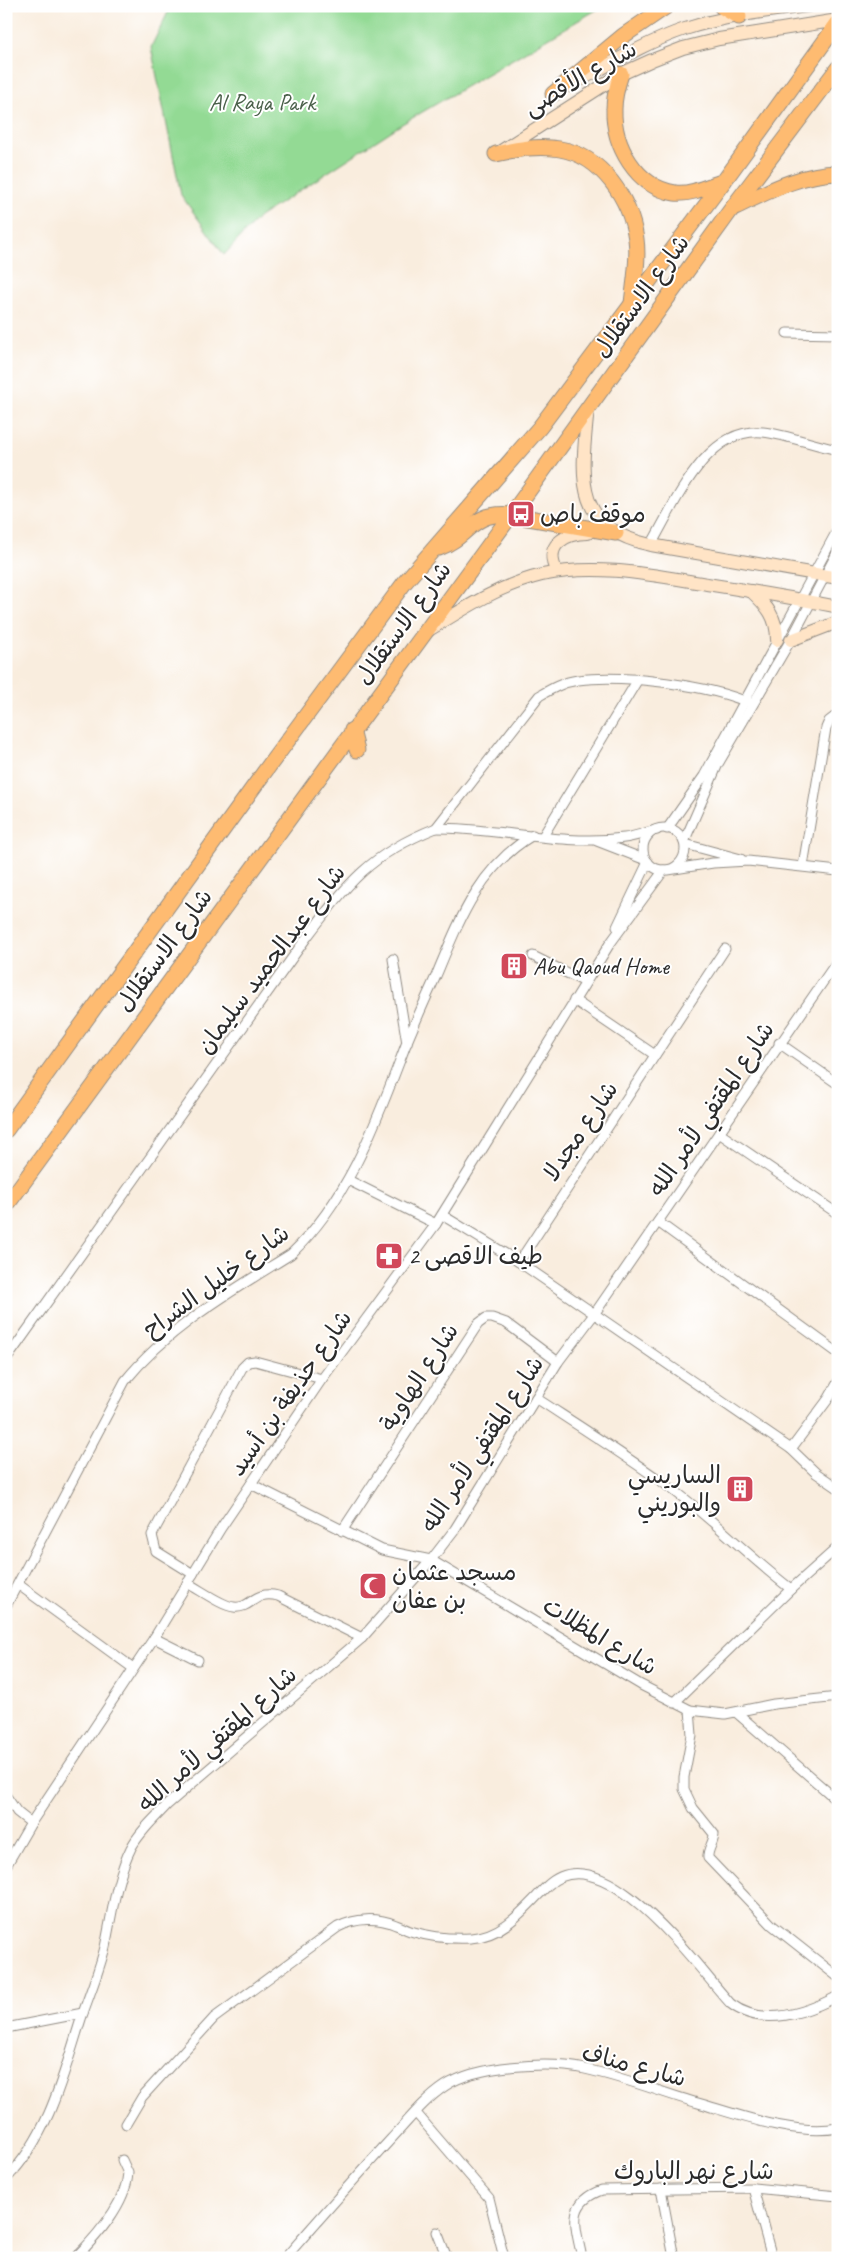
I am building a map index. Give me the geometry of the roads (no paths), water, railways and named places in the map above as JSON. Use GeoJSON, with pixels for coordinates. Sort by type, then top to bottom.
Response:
{"type":"FeatureCollection","features":[{"type":"Feature","properties":{"kind":"highway"},"geometry":{"type":"LineString","coordinates":[[553,94],[623,36],[666,6]]}},
{"type":"Feature","properties":{"kind":"highway"},"geometry":{"type":"LineString","coordinates":[[721,6],[739,17]]}},
{"type":"Feature","properties":{"kind":"highway","name":"شارع الاستقلال"},"geometry":{"type":"LineString","coordinates":[[6,1130],[283,747],[405,582],[540,427],[724,181],[838,22]]}},
{"type":"Feature","properties":{"kind":"highway","name":"شارع الاستقلال"},"geometry":{"type":"LineString","coordinates":[[6,1206],[352,730],[511,515],[733,207],[838,68]]}},
{"type":"Feature","properties":{"kind":"highway"},"geometry":{"type":"LineString","coordinates":[[621,74],[615,93],[614,111],[617,132],[623,151],[635,170],[659,188],[676,193],[724,181]]}},
{"type":"Feature","properties":{"kind":"highway"},"geometry":{"type":"LineString","coordinates":[[496,154],[523,148],[561,149],[580,155],[594,164],[610,180],[622,197],[631,217],[636,240],[632,304]]}},
{"type":"Feature","properties":{"kind":"highway"},"geometry":{"type":"LineString","coordinates":[[733,207],[789,182],[821,174],[838,173]]}},
{"type":"Feature","properties":{"kind":"highway"},"geometry":{"type":"LineString","coordinates":[[433,549],[449,544],[480,519],[495,515],[511,515],[616,533]]}},
{"type":"Feature","properties":{"kind":"highway"},"geometry":{"type":"LineString","coordinates":[[352,730],[358,750]]}},
{"type":"Feature","properties":{"kind":"main road","name":"شارع الأقصى"},"geometry":{"type":"LineString","coordinates":[[553,94],[654,42],[694,26],[805,7]]}},
{"type":"Feature","properties":{"kind":"main road","name":"شارع الأقصى"},"geometry":{"type":"LineString","coordinates":[[496,154],[621,74],[683,48],[719,39],[802,25],[838,22]]}},
{"type":"Feature","properties":{"kind":"main road"},"geometry":{"type":"LineString","coordinates":[[588,408],[582,468],[585,492],[594,513],[616,533],[632,541],[651,545],[825,576]]}},
{"type":"Feature","properties":{"kind":"main road"},"geometry":{"type":"LineString","coordinates":[[557,572],[553,562],[554,551],[563,538],[574,533],[616,533]]}},
{"type":"Feature","properties":{"kind":"main road"},"geometry":{"type":"LineString","coordinates":[[423,633],[495,591],[557,572],[588,569],[619,570],[838,607]]}},
{"type":"Feature","properties":{"kind":"main road"},"geometry":{"type":"LineString","coordinates":[[751,591],[771,611],[776,625],[777,640]]}},
{"type":"Feature","properties":{"kind":"main road"},"geometry":{"type":"LineString","coordinates":[[791,640],[838,622]]}},
{"type":"Feature","properties":{"kind":"street"},"geometry":{"type":"LineString","coordinates":[[787,333],[838,334]]}},
{"type":"Feature","properties":{"kind":"street"},"geometry":{"type":"LineString","coordinates":[[651,545],[701,464],[712,450],[727,439],[744,433],[762,432],[838,450]]}},
{"type":"Feature","properties":{"kind":"street"},"geometry":{"type":"LineString","coordinates":[[666,870],[682,860],[684,843],[709,783],[798,599],[825,576],[838,529]]}},
{"type":"Feature","properties":{"kind":"street"},"geometry":{"type":"LineString","coordinates":[[667,828],[700,782],[748,702],[791,640],[838,551]]}},
{"type":"Feature","properties":{"kind":"street"},"geometry":{"type":"LineString","coordinates":[[436,828],[539,696],[559,684],[577,680],[608,678],[687,687],[748,702]]}},
{"type":"Feature","properties":{"kind":"street"},"geometry":{"type":"LineString","coordinates":[[543,836],[637,681]]}},
{"type":"Feature","properties":{"kind":"street"},"geometry":{"type":"LineString","coordinates":[[803,866],[826,728],[829,721],[838,714]]}},
{"type":"Feature","properties":{"kind":"street"},"geometry":{"type":"LineString","coordinates":[[436,828],[462,828],[595,840],[625,838],[667,828],[677,833],[684,843],[748,861]]}},
{"type":"Feature","properties":{"kind":"street","name":"شارع عبدالحميد سليمان"},"geometry":{"type":"LineString","coordinates":[[6,1360],[307,937],[346,886],[373,860],[411,838],[436,828]]}},
{"type":"Feature","properties":{"kind":"street"},"geometry":{"type":"LineString","coordinates":[[647,861],[644,846],[651,833],[657,830]]}},
{"type":"Feature","properties":{"kind":"street","name":"شارع خليل الشراح"},"geometry":{"type":"LineString","coordinates":[[6,1606],[19,1585],[125,1380],[141,1361],[171,1333],[291,1254],[307,1239],[348,1180],[392,1086],[407,1043],[464,909],[487,875],[518,844],[533,835]]}},
{"type":"Feature","properties":{"kind":"street"},"geometry":{"type":"LineString","coordinates":[[595,840],[647,861],[655,868],[666,870],[712,863],[748,861],[838,871]]}},
{"type":"Feature","properties":{"kind":"street","name":"شارع حذيفة بن أسيد"},"geometry":{"type":"LineString","coordinates":[[609,945],[647,861]]}},
{"type":"Feature","properties":{"kind":"street","name":"شارع حذيفة بن أسيد"},"geometry":{"type":"LineString","coordinates":[[6,1866],[251,1484],[322,1379],[436,1224],[609,945],[666,870]]}},
{"type":"Feature","properties":{"kind":"street","name":"شارع مجدلا"},"geometry":{"type":"LineString","coordinates":[[519,1262],[725,949]]}},
{"type":"Feature","properties":{"kind":"street"},"geometry":{"type":"LineString","coordinates":[[534,956],[585,982]]}},
{"type":"Feature","properties":{"kind":"street"},"geometry":{"type":"LineString","coordinates":[[393,959],[407,1043]]}},
{"type":"Feature","properties":{"kind":"street","name":"شارع المقتفي لأمر الله"},"geometry":{"type":"LineString","coordinates":[[6,2179],[19,2166],[49,2116],[104,1950],[125,1866],[131,1848],[141,1833],[168,1804],[362,1638],[431,1560],[455,1529],[558,1362],[595,1313],[779,1043],[838,960]]}},
{"type":"Feature","properties":{"kind":"street"},"geometry":{"type":"LineString","coordinates":[[574,1000],[655,1055]]}},
{"type":"Feature","properties":{"kind":"street"},"geometry":{"type":"LineString","coordinates":[[779,1043],[838,1084]]}},
{"type":"Feature","properties":{"kind":"street"},"geometry":{"type":"LineString","coordinates":[[719,1133],[838,1214]]}},
{"type":"Feature","properties":{"kind":"street"},"geometry":{"type":"LineString","coordinates":[[348,1180],[436,1224]]}},
{"type":"Feature","properties":{"kind":"street"},"geometry":{"type":"LineString","coordinates":[[442,1215],[519,1262],[595,1313],[791,1449],[816,1473],[838,1488]]}},
{"type":"Feature","properties":{"kind":"street"},"geometry":{"type":"LineString","coordinates":[[658,1222],[838,1353]]}},
{"type":"Feature","properties":{"kind":"street","name":"شارع الهاوية"},"geometry":{"type":"LineString","coordinates":[[342,1531],[478,1324],[486,1318],[499,1319],[558,1362]]}},
{"type":"Feature","properties":{"kind":"street"},"geometry":{"type":"LineString","coordinates":[[193,1574],[156,1551],[152,1544],[152,1536],[242,1368],[248,1362],[255,1360],[322,1379]]}},
{"type":"Feature","properties":{"kind":"street"},"geometry":{"type":"LineString","coordinates":[[791,1449],[829,1398],[838,1382]]}},
{"type":"Feature","properties":{"kind":"street"},"geometry":{"type":"LineString","coordinates":[[536,1398],[672,1488],[710,1519],[760,1565],[791,1589]]}},
{"type":"Feature","properties":{"kind":"street","name":"شارع المظلات"},"geometry":{"type":"LineString","coordinates":[[251,1484],[382,1550],[431,1560],[674,1704],[690,1710],[714,1714],[738,1713],[774,1704],[838,1697]]}},
{"type":"Feature","properties":{"kind":"street"},"geometry":{"type":"LineString","coordinates":[[674,1704],[791,1589],[838,1547]]}},
{"type":"Feature","properties":{"kind":"street"},"geometry":{"type":"LineString","coordinates":[[187,1583],[233,1607],[244,1606],[257,1596],[267,1594],[278,1596],[362,1638]]}},
{"type":"Feature","properties":{"kind":"street"},"geometry":{"type":"LineString","coordinates":[[19,1585],[133,1668]]}},
{"type":"Feature","properties":{"kind":"street"},"geometry":{"type":"LineString","coordinates":[[154,1638],[198,1660]]}},
{"type":"Feature","properties":{"kind":"street"},"geometry":{"type":"LineString","coordinates":[[690,1710],[692,1735],[684,1777],[684,1789],[693,1808],[714,1834],[713,1841],[708,1849],[708,1858],[772,1925],[838,1977]]}},
{"type":"Feature","properties":{"kind":"street"},"geometry":{"type":"LineString","coordinates":[[738,1713],[838,1801]]}},
{"type":"Feature","properties":{"kind":"street"},"geometry":{"type":"LineString","coordinates":[[6,1796],[17,1812],[32,1823]]}},
{"type":"Feature","properties":{"kind":"street"},"geometry":{"type":"LineString","coordinates":[[126,2124],[142,2097],[214,2018],[338,1927],[348,1922],[368,1920],[388,1922],[419,1933],[465,1938],[482,1936],[508,1924],[552,1882],[574,1873],[589,1874],[602,1879],[642,1907],[665,1928],[731,2004],[744,2012],[765,2017],[786,2014],[813,2007],[838,1996]]}},
{"type":"Feature","properties":{"kind":"street"},"geometry":{"type":"LineString","coordinates":[[6,2028],[83,2013]]}},
{"type":"Feature","properties":{"kind":"street","name":"شارع مناف"},"geometry":{"type":"LineString","coordinates":[[286,2258],[345,2188],[416,2112],[445,2086],[485,2070],[526,2066],[586,2069],[759,2120],[810,2130],[838,2128]]}},
{"type":"Feature","properties":{"kind":"street"},"geometry":{"type":"LineString","coordinates":[[416,2112],[489,2198],[504,2258]]}},
{"type":"Feature","properties":{"kind":"street"},"geometry":{"type":"LineString","coordinates":[[75,2258],[97,2235],[120,2198],[127,2178],[127,2168],[122,2160]]}},
{"type":"Feature","properties":{"kind":"street"},"geometry":{"type":"LineString","coordinates":[[753,2188],[772,2258]]}},
{"type":"Feature","properties":{"kind":"street","name":"شارع نهر الباروك"},"geometry":{"type":"LineString","coordinates":[[582,2258],[576,2210],[582,2201],[591,2194],[602,2190],[753,2188],[838,2196]]}},
{"type":"Feature","properties":{"kind":"street"},"geometry":{"type":"LineString","coordinates":[[661,2190],[674,2258]]}},
{"type":"Feature","properties":{"kind":"street"},"geometry":{"type":"LineString","coordinates":[[437,2232],[447,2258]]}},
{"type":"Feature","properties":{"kind":"place","name":"موقف باص"},"geometry":{"type":"Point","coordinates":[521,514]}},
{"type":"Feature","properties":{"kind":"place","name":"Abu Qaoud Home"},"geometry":{"type":"Point","coordinates":[514,966]}},
{"type":"Feature","properties":{"kind":"place","name":"طيف الاقصى 2"},"geometry":{"type":"Point","coordinates":[389,1256]}},
{"type":"Feature","properties":{"kind":"place","name":"الساريسي والبوريني"},"geometry":{"type":"Point","coordinates":[740,1489]}},
{"type":"Feature","properties":{"kind":"place","name":"مسجد عثمان بن عفان"},"geometry":{"type":"Point","coordinates":[373,1586]}},
{"type":"Feature","properties":{"kind":"park label","name":"Al Raya Park"},"geometry":{"type":"Point","coordinates":[262,102]}}]}
